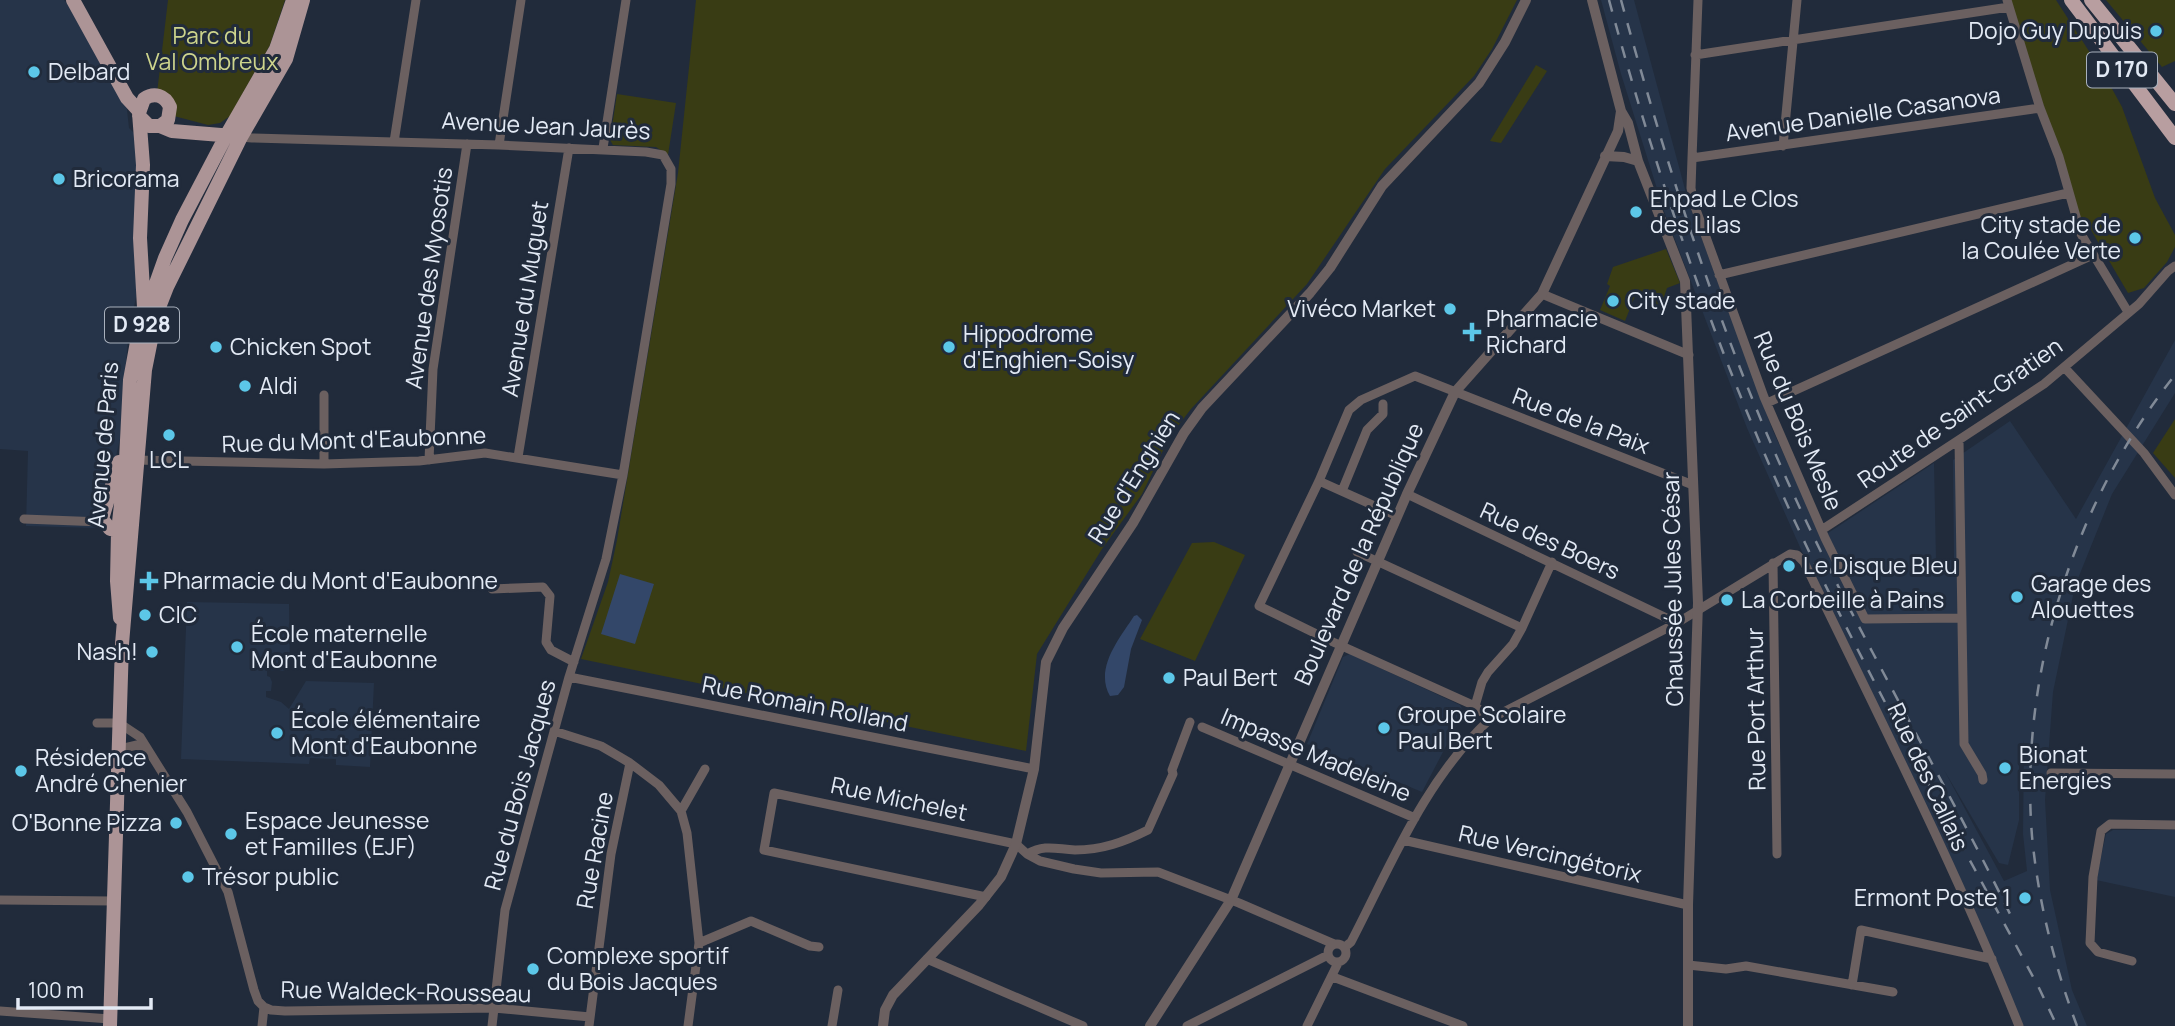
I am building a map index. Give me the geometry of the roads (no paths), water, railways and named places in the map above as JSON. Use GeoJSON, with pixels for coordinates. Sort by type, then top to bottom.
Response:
{"type":"FeatureCollection","features":[{"type":"Feature","properties":{"kind":"highway","name":"D 170"},"geometry":{"type":"LineString","coordinates":[[2071,0],[2175,138]]}},
{"type":"Feature","properties":{"kind":"highway","name":"D 170"},"geometry":{"type":"LineString","coordinates":[[2091,0],[2175,104]]}},
{"type":"Feature","properties":{"kind":"main road"},"geometry":{"type":"LineString","coordinates":[[73,0],[127,98],[141,109],[149,126],[165,122],[170,107],[163,97],[152,95],[141,109],[143,165],[140,238],[145,317]]}},
{"type":"Feature","properties":{"kind":"main road","name":"Avenue de Paris"},"geometry":{"type":"LineString","coordinates":[[122,644],[117,547],[110,527],[132,460],[127,441],[135,348],[165,258],[182,220],[265,69],[293,0]]}},
{"type":"Feature","properties":{"kind":"main road","name":"Avenue de Paris"},"geometry":{"type":"LineString","coordinates":[[110,1022],[122,644],[133,528],[132,460],[145,370],[156,315],[174,272],[241,137],[286,59],[303,0]]}},
{"type":"Feature","properties":{"kind":"main road","name":"Avenue Jean Jaurès"},"geometry":{"type":"LineString","coordinates":[[165,122],[172,131],[241,137]]}},
{"type":"Feature","properties":{"kind":"main road"},"geometry":{"type":"LineString","coordinates":[[174,272],[182,237],[227,150],[226,136]]}},
{"type":"Feature","properties":{"kind":"main road"},"geometry":{"type":"LineString","coordinates":[[127,441],[103,513],[110,527],[133,528]]}},
{"type":"Feature","properties":{"kind":"street"},"geometry":{"type":"LineString","coordinates":[[394,142],[416,0]]}},
{"type":"Feature","properties":{"kind":"street"},"geometry":{"type":"LineString","coordinates":[[499,145],[521,0]]}},
{"type":"Feature","properties":{"kind":"street"},"geometry":{"type":"LineString","coordinates":[[603,148],[626,0]]}},
{"type":"Feature","properties":{"kind":"street","name":"Rue d'Enghien"},"geometry":{"type":"LineString","coordinates":[[883,1026],[885,1010],[893,995],[1001,877],[1016,844],[1034,769],[1046,662],[1063,628],[1133,523],[1184,433],[1202,408],[1316,284],[1347,243],[1382,186],[1479,83],[1505,42],[1526,0]]}},
{"type":"Feature","properties":{"kind":"street","name":"Chaussée Jules César"},"geometry":{"type":"LineString","coordinates":[[1592,0],[1621,111],[1628,123],[1638,161],[1685,281],[1698,603],[1688,905],[1688,1026]]}},
{"type":"Feature","properties":{"kind":"street","name":"Rue du Bois Mesle"},"geometry":{"type":"LineString","coordinates":[[1698,0],[1691,188],[1719,275],[1767,403],[1825,538],[1865,619],[1962,618]]}},
{"type":"Feature","properties":{"kind":"street"},"geometry":{"type":"LineString","coordinates":[[1783,145],[1797,0]]}},
{"type":"Feature","properties":{"kind":"street"},"geometry":{"type":"LineString","coordinates":[[1695,55],[2008,3],[2081,234],[2128,312]]}},
{"type":"Feature","properties":{"kind":"street","name":"Avenue de Paris"},"geometry":{"type":"LineString","coordinates":[[241,137],[245,119],[265,84],[265,69]]}},
{"type":"Feature","properties":{"kind":"street","name":"Avenue Danielle Casanova"},"geometry":{"type":"LineString","coordinates":[[1692,158],[2040,108]]}},
{"type":"Feature","properties":{"kind":"street","name":"Boulevard de la République"},"geometry":{"type":"LineString","coordinates":[[1150,1026],[1231,900],[1397,516],[1455,392],[1542,294],[1618,131],[1621,111]]}},
{"type":"Feature","properties":{"kind":"street","name":"Avenue Jean Jaurès"},"geometry":{"type":"LineString","coordinates":[[241,137],[603,148],[663,155],[671,169],[671,184],[623,475],[606,559]]}},
{"type":"Feature","properties":{"kind":"street","name":"Avenue des Myosotis"},"geometry":{"type":"LineString","coordinates":[[429,460],[433,369],[467,144]]}},
{"type":"Feature","properties":{"kind":"street","name":"Avenue du Muguet"},"geometry":{"type":"LineString","coordinates":[[518,457],[569,148]]}},
{"type":"Feature","properties":{"kind":"street"},"geometry":{"type":"LineString","coordinates":[[1605,156],[1638,161]]}},
{"type":"Feature","properties":{"kind":"street"},"geometry":{"type":"LineString","coordinates":[[1719,275],[2068,193]]}},
{"type":"Feature","properties":{"kind":"street"},"geometry":{"type":"LineString","coordinates":[[1767,403],[2093,255]]}},
{"type":"Feature","properties":{"kind":"street","name":"Route de Saint-Gratien"},"geometry":{"type":"LineString","coordinates":[[1823,529],[2044,384],[2128,312],[2175,267]]}},
{"type":"Feature","properties":{"kind":"street"},"geometry":{"type":"LineString","coordinates":[[1542,294],[1689,355]]}},
{"type":"Feature","properties":{"kind":"street"},"geometry":{"type":"LineString","coordinates":[[2064,368],[2144,453],[2175,495]]}},
{"type":"Feature","properties":{"kind":"street","name":"Rue de la Paix"},"geometry":{"type":"LineString","coordinates":[[1342,646],[1259,606],[1320,481],[1349,410],[1361,400],[1416,376],[1693,485]]}},
{"type":"Feature","properties":{"kind":"street"},"geometry":{"type":"LineString","coordinates":[[324,395],[324,464]]}},
{"type":"Feature","properties":{"kind":"street"},"geometry":{"type":"LineString","coordinates":[[1342,491],[1367,430],[1383,414],[1383,404]]}},
{"type":"Feature","properties":{"kind":"street"},"geometry":{"type":"LineString","coordinates":[[1959,440],[1964,744],[1983,780]]}},
{"type":"Feature","properties":{"kind":"street","name":"Rue du Mont d'Eaubonne"},"geometry":{"type":"LineString","coordinates":[[132,460],[324,464],[429,460],[485,453],[623,475]]}},
{"type":"Feature","properties":{"kind":"street"},"geometry":{"type":"LineString","coordinates":[[1320,481],[1397,516]]}},
{"type":"Feature","properties":{"kind":"street","name":"Rue des Boers"},"geometry":{"type":"LineString","coordinates":[[1407,495],[1677,623]]}},
{"type":"Feature","properties":{"kind":"street"},"geometry":{"type":"LineString","coordinates":[[24,519],[110,527]]}},
{"type":"Feature","properties":{"kind":"street"},"geometry":{"type":"LineString","coordinates":[[1357,552],[1522,628]]}},
{"type":"Feature","properties":{"kind":"street","name":"Rue des Callais"},"geometry":{"type":"LineString","coordinates":[[1773,563],[1790,554],[1797,555],[1804,562],[1899,757],[1992,959],[2019,1026]]}},
{"type":"Feature","properties":{"kind":"street","name":"Rue du Bois Jacques"},"geometry":{"type":"LineString","coordinates":[[492,1026],[505,910],[569,677],[606,559]]}},
{"type":"Feature","properties":{"kind":"street"},"geometry":{"type":"LineString","coordinates":[[1475,706],[1482,682],[1513,644],[1552,562]]}},
{"type":"Feature","properties":{"kind":"street"},"geometry":{"type":"LineString","coordinates":[[1338,963],[1330,960],[1330,947],[1351,942],[1433,784],[1467,741],[1490,719],[1677,623],[1773,563]]}},
{"type":"Feature","properties":{"kind":"street","name":"Rue Port Arthur"},"geometry":{"type":"LineString","coordinates":[[1773,563],[1777,854]]}},
{"type":"Feature","properties":{"kind":"street"},"geometry":{"type":"LineString","coordinates":[[492,589],[543,587],[551,596],[546,642],[551,650],[574,662]]}},
{"type":"Feature","properties":{"kind":"street"},"geometry":{"type":"LineString","coordinates":[[1342,646],[1475,706],[1490,719]]}},
{"type":"Feature","properties":{"kind":"street","name":"Rue Romain Rolland"},"geometry":{"type":"LineString","coordinates":[[569,677],[1034,769]]}},
{"type":"Feature","properties":{"kind":"street"},"geometry":{"type":"LineString","coordinates":[[1027,854],[1047,846],[1074,850],[1116,845],[1148,830],[1173,774],[1172,770],[1190,722]]}},
{"type":"Feature","properties":{"kind":"street"},"geometry":{"type":"LineString","coordinates":[[97,723],[119,723],[140,737],[187,812],[228,892],[254,990],[258,1001],[264,1007],[262,1026]]}},
{"type":"Feature","properties":{"kind":"street","name":"Impasse Madeleine"},"geometry":{"type":"LineString","coordinates":[[1202,727],[1415,818]]}},
{"type":"Feature","properties":{"kind":"street"},"geometry":{"type":"LineString","coordinates":[[554,731],[601,746],[630,763],[659,785],[681,811],[687,832],[699,943],[689,1026]]}},
{"type":"Feature","properties":{"kind":"street"},"geometry":{"type":"LineString","coordinates":[[120,749],[137,745],[148,751]]}},
{"type":"Feature","properties":{"kind":"street","name":"Rue Racine"},"geometry":{"type":"LineString","coordinates":[[589,1021],[611,854],[630,763]]}},
{"type":"Feature","properties":{"kind":"street"},"geometry":{"type":"LineString","coordinates":[[681,811],[705,768]]}},
{"type":"Feature","properties":{"kind":"street"},"geometry":{"type":"LineString","coordinates":[[2051,773],[2175,774]]}},
{"type":"Feature","properties":{"kind":"street","name":"Rue Michelet"},"geometry":{"type":"LineString","coordinates":[[985,897],[764,850],[774,793],[1016,844]]}},
{"type":"Feature","properties":{"kind":"street"},"geometry":{"type":"LineString","coordinates":[[2132,961],[2098,952],[2090,943],[2093,877],[2101,831],[2110,824],[2175,825]]}},
{"type":"Feature","properties":{"kind":"street","name":"Rue Vercingétorix"},"geometry":{"type":"LineString","coordinates":[[1403,840],[1688,905]]}},
{"type":"Feature","properties":{"kind":"street"},"geometry":{"type":"LineString","coordinates":[[1016,844],[1040,861],[1101,873],[1158,872],[1340,946],[1347,953],[1345,958],[1338,963],[1307,1026]]}},
{"type":"Feature","properties":{"kind":"street"},"geometry":{"type":"LineString","coordinates":[[0,900],[114,901]]}},
{"type":"Feature","properties":{"kind":"street"},"geometry":{"type":"LineString","coordinates":[[699,943],[751,921],[810,946],[819,947]]}},
{"type":"Feature","properties":{"kind":"street"},"geometry":{"type":"LineString","coordinates":[[1852,985],[1861,930],[1992,959]]}},
{"type":"Feature","properties":{"kind":"street"},"geometry":{"type":"LineString","coordinates":[[1187,1026],[1328,955]]}},
{"type":"Feature","properties":{"kind":"street"},"geometry":{"type":"LineString","coordinates":[[927,959],[1083,1026]]}},
{"type":"Feature","properties":{"kind":"street"},"geometry":{"type":"LineString","coordinates":[[1688,965],[1726,969],[1746,966],[1893,992]]}},
{"type":"Feature","properties":{"kind":"street"},"geometry":{"type":"LineString","coordinates":[[1333,977],[1462,1026]]}},
{"type":"Feature","properties":{"kind":"street"},"geometry":{"type":"LineString","coordinates":[[832,1026],[838,990]]}},
{"type":"Feature","properties":{"kind":"street","name":"Rue Waldeck-Rousseau"},"geometry":{"type":"LineString","coordinates":[[264,1007],[285,1011],[494,1009],[589,1021]]}},
{"type":"Feature","properties":{"kind":"street"},"geometry":{"type":"LineString","coordinates":[[0,1011],[110,1022]]}},
{"type":"Feature","properties":{"kind":"railway"},"geometry":{"type":"LineString","coordinates":[[1609,0],[1669,201],[1716,333],[1768,462],[1854,643],[2057,1026]]}},
{"type":"Feature","properties":{"kind":"railway"},"geometry":{"type":"LineString","coordinates":[[1621,0],[1659,133],[1702,266],[1778,460],[1832,573],[2012,918]]}},
{"type":"Feature","properties":{"kind":"railway"},"geometry":{"type":"LineString","coordinates":[[2077,1026],[2061,980],[2038,884],[2032,836],[2030,775],[2035,713],[2045,652],[2061,592],[2082,534],[2108,478],[2139,425],[2175,375]]}},
{"type":"Feature","properties":{"kind":"place","name":"Dojo Guy Dupuis"},"geometry":{"type":"Point","coordinates":[2156,31]}},
{"type":"Feature","properties":{"kind":"place","name":"Delbard"},"geometry":{"type":"Point","coordinates":[34,72]}},
{"type":"Feature","properties":{"kind":"place","name":"Bricorama"},"geometry":{"type":"Point","coordinates":[59,179]}},
{"type":"Feature","properties":{"kind":"place","name":"Ehpad Le Clos des Lilas"},"geometry":{"type":"Point","coordinates":[1636,212]}},
{"type":"Feature","properties":{"kind":"place","name":"City stade de la Coulée Verte"},"geometry":{"type":"Point","coordinates":[2135,238]}},
{"type":"Feature","properties":{"kind":"place","name":"City stade"},"geometry":{"type":"Point","coordinates":[1613,301]}},
{"type":"Feature","properties":{"kind":"place","name":"Vivéco Market"},"geometry":{"type":"Point","coordinates":[1450,309]}},
{"type":"Feature","properties":{"kind":"place","name":"Pharmacie Richard"},"geometry":{"type":"Point","coordinates":[1472,332]}},
{"type":"Feature","properties":{"kind":"place","name":"Chicken Spot"},"geometry":{"type":"Point","coordinates":[216,347]}},
{"type":"Feature","properties":{"kind":"place","name":"Hippodrome d'Enghien-Soisy"},"geometry":{"type":"Point","coordinates":[949,347]}},
{"type":"Feature","properties":{"kind":"place","name":"Aldi"},"geometry":{"type":"Point","coordinates":[245,386]}},
{"type":"Feature","properties":{"kind":"place","name":"LCL"},"geometry":{"type":"Point","coordinates":[169,435]}},
{"type":"Feature","properties":{"kind":"place","name":"Le Disque Bleu"},"geometry":{"type":"Point","coordinates":[1789,566]}},
{"type":"Feature","properties":{"kind":"place","name":"Pharmacie du Mont d'Eaubonne"},"geometry":{"type":"Point","coordinates":[149,581]}},
{"type":"Feature","properties":{"kind":"place","name":"Garage des Alouettes"},"geometry":{"type":"Point","coordinates":[2017,597]}},
{"type":"Feature","properties":{"kind":"place","name":"La Corbeille à Pains"},"geometry":{"type":"Point","coordinates":[1727,600]}},
{"type":"Feature","properties":{"kind":"place","name":"CIC"},"geometry":{"type":"Point","coordinates":[145,615]}},
{"type":"Feature","properties":{"kind":"place","name":"École maternelle Mont d'Eaubonne"},"geometry":{"type":"Point","coordinates":[237,647]}},
{"type":"Feature","properties":{"kind":"place","name":"Nash!"},"geometry":{"type":"Point","coordinates":[152,652]}},
{"type":"Feature","properties":{"kind":"place","name":"Paul Bert"},"geometry":{"type":"Point","coordinates":[1169,678]}},
{"type":"Feature","properties":{"kind":"place","name":"Groupe Scolaire Paul Bert"},"geometry":{"type":"Point","coordinates":[1384,728]}},
{"type":"Feature","properties":{"kind":"place","name":"École élémentaire Mont d'Eaubonne"},"geometry":{"type":"Point","coordinates":[277,733]}},
{"type":"Feature","properties":{"kind":"place","name":"Bionat Energies"},"geometry":{"type":"Point","coordinates":[2005,768]}},
{"type":"Feature","properties":{"kind":"place","name":"Résidence André Chenier"},"geometry":{"type":"Point","coordinates":[21,771]}},
{"type":"Feature","properties":{"kind":"place","name":"O'Bonne Pizza"},"geometry":{"type":"Point","coordinates":[176,823]}},
{"type":"Feature","properties":{"kind":"place","name":"Espace Jeunesse et Familles (EJF)"},"geometry":{"type":"Point","coordinates":[231,834]}},
{"type":"Feature","properties":{"kind":"place","name":"Trésor public"},"geometry":{"type":"Point","coordinates":[188,877]}},
{"type":"Feature","properties":{"kind":"place","name":"Ermont Poste 1"},"geometry":{"type":"Point","coordinates":[2025,898]}},
{"type":"Feature","properties":{"kind":"place","name":"Complexe sportif du Bois Jacques"},"geometry":{"type":"Point","coordinates":[533,969]}},
{"type":"Feature","properties":{"kind":"park label","name":"Parc du Val Ombreux"},"geometry":{"type":"Point","coordinates":[212,49]}}]}
